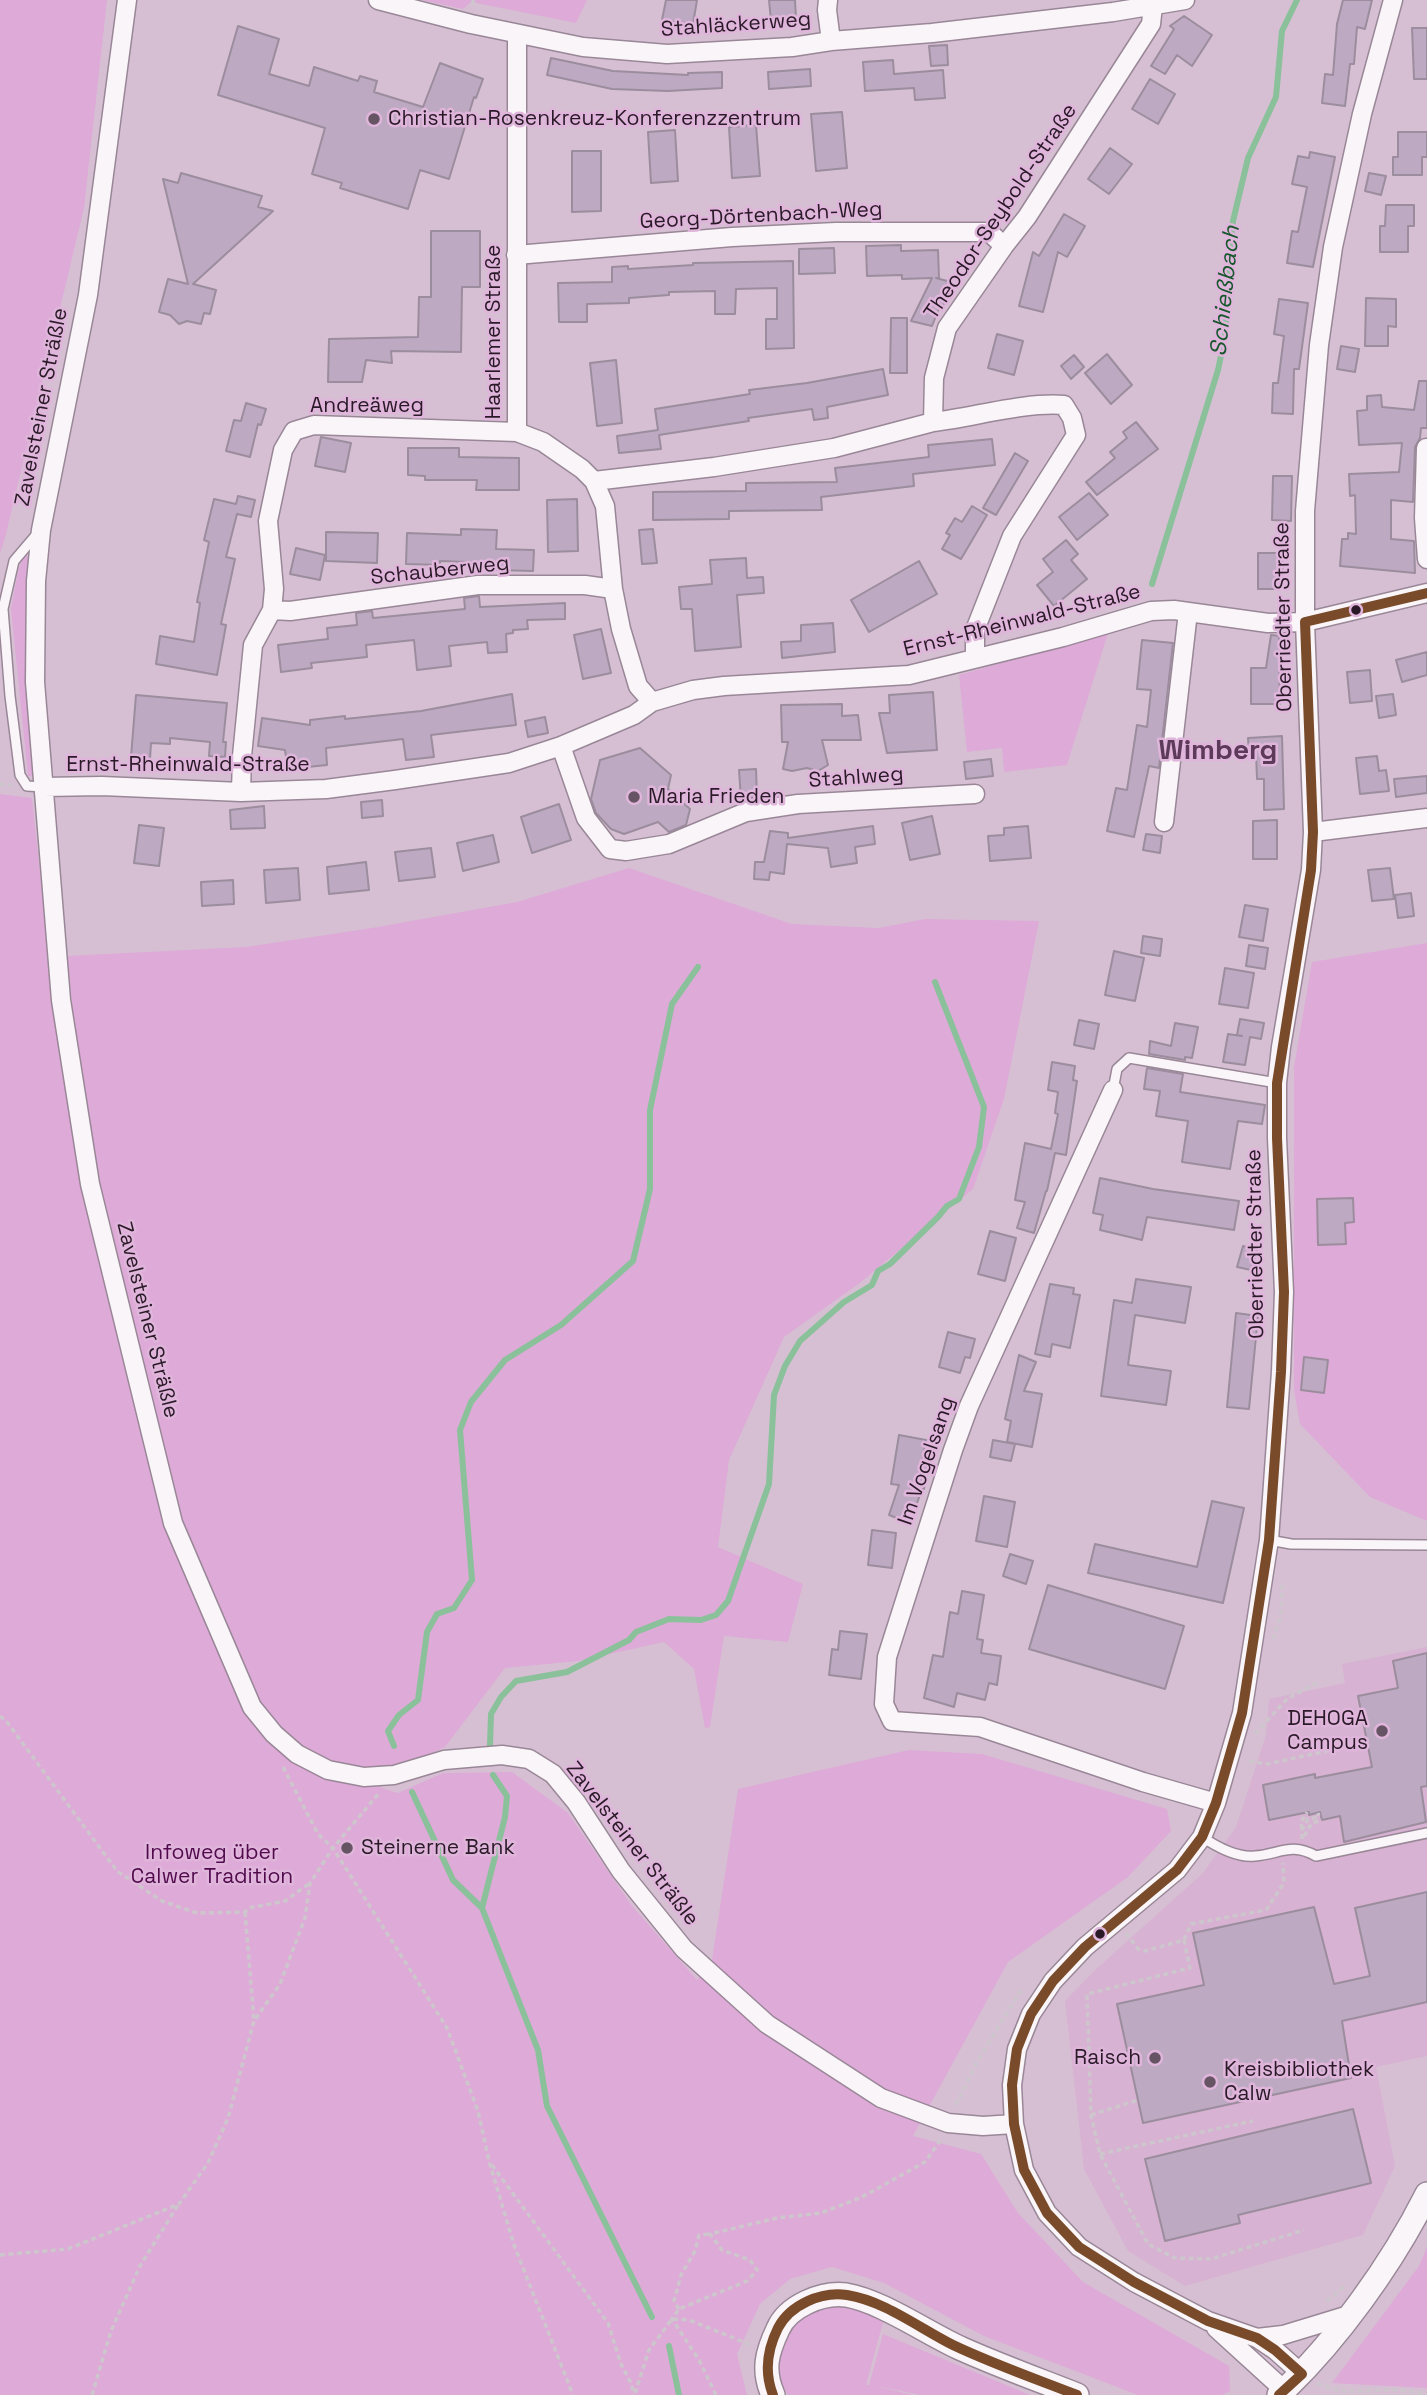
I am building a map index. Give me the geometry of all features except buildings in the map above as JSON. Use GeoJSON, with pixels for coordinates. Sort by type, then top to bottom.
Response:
{"type":"FeatureCollection","features":[{"type":"Feature","properties":{"kind":"street","name":"Zavelsteiner Sträßle"},"geometry":{"type":"LineString","coordinates":[[127,0],[88,295],[41,530],[36,581],[35,682],[61,1000],[90,1184],[173,1523],[252,1706],[274,1734],[297,1754],[328,1770],[364,1777],[394,1775],[444,1760],[502,1755],[529,1759],[553,1774],[576,1802],[621,1871],[684,1949],[767,2024],[881,2098],[948,2123],[983,2126],[1014,2124]]}},
{"type":"Feature","properties":{"kind":"street","name":"Stahläckerweg"},"geometry":{"type":"LineString","coordinates":[[378,0],[583,47],[667,54],[792,47],[932,33],[1113,6],[1153,6],[1185,0]]}},
{"type":"Feature","properties":{"kind":"street"},"geometry":{"type":"LineString","coordinates":[[828,0],[831,41]]}},
{"type":"Feature","properties":{"kind":"street","name":"Oberriedter Straße"},"geometry":{"type":"LineString","coordinates":[[1281,2392],[1248,2354],[1208,2322],[1134,2282],[1079,2247],[1047,2213],[1024,2170],[1014,2124],[1012,2085],[1017,2049],[1031,2014],[1046,1992],[1085,1947],[1177,1870],[1202,1837],[1216,1803],[1242,1713],[1269,1540],[1284,1292],[1277,1138],[1278,1083],[1281,1047],[1307,902],[1313,832],[1305,511],[1319,345],[1333,247],[1362,114],[1392,0]]}},
{"type":"Feature","properties":{"kind":"street","name":"Theodor-Seybold-Straße"},"geometry":{"type":"LineString","coordinates":[[933,422],[933,378],[947,328],[1027,217],[1152,24],[1153,6]]}},
{"type":"Feature","properties":{"kind":"street","name":"Haarlemer Straße"},"geometry":{"type":"LineString","coordinates":[[517,34],[517,432],[543,442],[582,469],[594,481]]}},
{"type":"Feature","properties":{"kind":"street","name":"Georg-Dörtenbach-Weg"},"geometry":{"type":"LineString","coordinates":[[516,255],[732,237],[882,231],[989,232],[1004,246]]}},
{"type":"Feature","properties":{"kind":"street"},"geometry":{"type":"LineString","coordinates":[[652,702],[638,686],[621,629],[613,589],[605,506],[594,481],[714,467],[834,448],[933,422],[976,417],[1042,403],[1064,405],[1072,418],[1076,435],[1012,537],[975,631],[975,658]]}},
{"type":"Feature","properties":{"kind":"street","name":"Andreäweg"},"geometry":{"type":"LineString","coordinates":[[242,792],[242,756],[254,645],[272,610],[274,589],[268,522],[283,450],[294,431],[314,425],[517,432]]}},
{"type":"Feature","properties":{"kind":"street"},"geometry":{"type":"LineString","coordinates":[[1426,449],[1424,517],[1427,559]]}},
{"type":"Feature","properties":{"kind":"street","name":"Schauberweg"},"geometry":{"type":"LineString","coordinates":[[272,610],[290,611],[478,586],[585,585],[613,589]]}},
{"type":"Feature","properties":{"kind":"street","name":"Ernst-Rheinwald-Straße"},"geometry":{"type":"LineString","coordinates":[[44,788],[102,786],[242,792],[326,789],[407,778],[509,763],[561,746],[634,715],[652,702],[693,690],[909,675],[1063,637],[1152,611],[1188,612],[1268,623],[1306,622],[1427,593]]}},
{"type":"Feature","properties":{"kind":"street"},"geometry":{"type":"LineString","coordinates":[[1164,821],[1188,612]]}},
{"type":"Feature","properties":{"kind":"street","name":"Stahlweg"},"geometry":{"type":"LineString","coordinates":[[561,746],[586,818],[610,849],[669,845],[746,812],[798,804],[975,794]]}},
{"type":"Feature","properties":{"kind":"street"},"geometry":{"type":"LineString","coordinates":[[1313,832],[1427,818]]}},
{"type":"Feature","properties":{"kind":"street","name":"Im Vogelsang"},"geometry":{"type":"LineString","coordinates":[[1113,1090],[969,1406],[887,1657],[884,1704],[892,1721],[980,1727],[1143,1782],[1216,1803]]}},
{"type":"Feature","properties":{"kind":"street"},"geometry":{"type":"LineString","coordinates":[[1281,2392],[1302,2374],[1352,2314],[1415,2218],[1427,2194]]}},
{"type":"Feature","properties":{"kind":"street"},"geometry":{"type":"LineString","coordinates":[[773,2395],[765,2368],[767,2352],[781,2323],[798,2307],[819,2298],[844,2295],[869,2302],[962,2349],[1077,2395]]}},
{"type":"Feature","properties":{"kind":"street","name":"Oberriedter Straße"},"geometry":{"type":"LineString","coordinates":[[1257,2338],[1283,2335],[1352,2314]]}},
{"type":"Feature","properties":{"kind":"street","name":"Oberriedter Straße"},"geometry":{"type":"LineString","coordinates":[[1208,2322],[1257,2338],[1302,2374]]}},
{"type":"Feature","properties":{"kind":"lane"},"geometry":{"type":"LineString","coordinates":[[41,530],[14,561],[2,609],[9,696],[20,775],[27,786],[44,788]]}},
{"type":"Feature","properties":{"kind":"lane","name":"Im Vogelsang"},"geometry":{"type":"LineString","coordinates":[[1113,1090],[1118,1069],[1129,1058],[1278,1083]]}},
{"type":"Feature","properties":{"kind":"lane"},"geometry":{"type":"LineString","coordinates":[[1269,1540],[1291,1544],[1427,1545]]}},
{"type":"Feature","properties":{"kind":"lane"},"geometry":{"type":"LineString","coordinates":[[1202,1837],[1232,1853],[1253,1857],[1300,1848],[1316,1856],[1427,1833]]}},
{"type":"Feature","properties":{"kind":"path"},"geometry":{"type":"LineString","coordinates":[[473,0],[475,7]]}},
{"type":"Feature","properties":{"kind":"path"},"geometry":{"type":"LineString","coordinates":[[1254,1734],[1287,1699],[1320,1681]]}},
{"type":"Feature","properties":{"kind":"path"},"geometry":{"type":"LineString","coordinates":[[0,1716],[117,1871],[162,1902],[197,1913],[245,1912],[250,1908],[285,1901],[310,1883],[333,1848],[394,1775]]}},
{"type":"Feature","properties":{"kind":"path"},"geometry":{"type":"LineString","coordinates":[[1249,1761],[1267,1764],[1341,1748]]}},
{"type":"Feature","properties":{"kind":"path"},"geometry":{"type":"LineString","coordinates":[[282,1764],[318,1834],[333,1848],[447,2028],[478,2111],[489,2161],[514,2245],[573,2395]]}},
{"type":"Feature","properties":{"kind":"path"},"geometry":{"type":"LineString","coordinates":[[1303,1836],[1301,1822],[1307,1812]]}},
{"type":"Feature","properties":{"kind":"path"},"geometry":{"type":"LineString","coordinates":[[1302,1830],[1308,1819],[1319,1817],[1318,1813]]}},
{"type":"Feature","properties":{"kind":"path"},"geometry":{"type":"LineString","coordinates":[[1300,1848],[1303,1836],[1312,1823],[1322,1820]]}},
{"type":"Feature","properties":{"kind":"path"},"geometry":{"type":"LineString","coordinates":[[1282,1851],[1284,1883],[1266,1910],[1191,1924],[1184,1940],[1190,1968],[1087,1994],[1091,2115],[1100,2154],[1148,2244],[1175,2258],[1211,2259],[1304,2230]]}},
{"type":"Feature","properties":{"kind":"path"},"geometry":{"type":"LineString","coordinates":[[254,2021],[280,1984],[305,1917],[310,1883]]}},
{"type":"Feature","properties":{"kind":"path"},"geometry":{"type":"LineString","coordinates":[[92,2395],[116,2320],[140,2266],[208,2163],[229,2118],[254,2021],[245,1912]]}},
{"type":"Feature","properties":{"kind":"path"},"geometry":{"type":"LineString","coordinates":[[1126,1933],[1138,1949],[1145,1951],[1184,1940]]}},
{"type":"Feature","properties":{"kind":"path"},"geometry":{"type":"LineString","coordinates":[[1091,2115],[1138,2100]]}},
{"type":"Feature","properties":{"kind":"path"},"geometry":{"type":"LineString","coordinates":[[1100,2154],[1252,2121]]}},
{"type":"Feature","properties":{"kind":"path"},"geometry":{"type":"LineString","coordinates":[[679,2309],[674,2301],[681,2275],[695,2251],[699,2235],[777,2218],[821,2213],[862,2197],[925,2162],[939,2143],[948,2123]]}},
{"type":"Feature","properties":{"kind":"path"},"geometry":{"type":"LineString","coordinates":[[489,2161],[608,2323],[634,2395]]}},
{"type":"Feature","properties":{"kind":"path"},"geometry":{"type":"LineString","coordinates":[[0,2255],[68,2249],[179,2204]]}},
{"type":"Feature","properties":{"kind":"path"},"geometry":{"type":"LineString","coordinates":[[634,2395],[649,2350],[679,2309],[747,2281],[757,2270],[750,2260],[722,2250],[710,2234]]}},
{"type":"Feature","properties":{"kind":"path"},"geometry":{"type":"LineString","coordinates":[[1322,2305],[1349,2282]]}},
{"type":"Feature","properties":{"kind":"path"},"geometry":{"type":"LineString","coordinates":[[672,2319],[689,2320],[767,2352]]}},
{"type":"Feature","properties":{"kind":"path"},"geometry":{"type":"LineString","coordinates":[[672,2319],[699,2360],[716,2395]]}},
{"type":"Feature","properties":{"kind":"path"},"geometry":{"type":"LineString","coordinates":[[1302,2374],[1329,2390],[1350,2395],[1379,2390],[1406,2390],[1427,2394]]}},
{"type":"Feature","properties":{"kind":"shaded area"},"geometry":{"type":"Polygon","coordinates":[[[1427,1647],[1427,2056],[1376,2067],[1395,2166],[1363,2235],[1185,2286],[1128,2251],[1084,2169],[1065,2001],[1094,1971],[1203,1873],[1236,1827],[1266,1735],[1269,1699],[1345,1683],[1342,1664],[1427,1647]]]}},
{"type":"Feature","properties":{"kind":"green space"},"geometry":{"type":"Polygon","coordinates":[[[0,0],[107,0],[84,208],[0,553],[0,0]]]}},
{"type":"Feature","properties":{"kind":"green space"},"geometry":{"type":"Polygon","coordinates":[[[422,0],[587,0],[576,23],[471,2],[463,9],[422,0]]]}},
{"type":"Feature","properties":{"kind":"green space"},"geometry":{"type":"Polygon","coordinates":[[[24,555],[30,558],[26,682],[35,776],[28,776],[11,609],[24,555]]]}},
{"type":"Feature","properties":{"kind":"green space"},"geometry":{"type":"Polygon","coordinates":[[[1108,633],[1067,765],[1004,772],[1002,748],[967,752],[959,675],[1108,633]]]}},
{"type":"Feature","properties":{"kind":"green space","name":"Infoweg über Calwer Tradition"},"geometry":{"type":"Polygon","coordinates":[[[0,794],[32,798],[54,1007],[80,1076],[67,956],[246,947],[372,928],[517,902],[629,868],[792,924],[879,928],[925,919],[1039,921],[1004,1099],[973,1189],[861,1282],[784,1337],[729,1460],[718,1547],[803,1584],[788,1642],[724,1636],[710,1727],[705,1728],[694,1669],[664,1642],[578,1661],[505,1668],[445,1747],[367,1783],[398,1793],[443,1773],[512,1772],[568,1813],[632,1906],[697,1980],[712,1960],[738,1789],[909,1750],[982,1754],[1167,1809],[1171,1831],[1128,1877],[1008,1962],[913,2136],[981,2154],[1018,2213],[1083,2282],[1229,2366],[1230,2391],[1222,2395],[1138,2395],[984,2336],[884,2283],[832,2267],[790,2279],[760,2304],[737,2354],[747,2395],[0,2395],[0,794]]]}},
{"type":"Feature","properties":{"kind":"green space"},"geometry":{"type":"Polygon","coordinates":[[[1427,943],[1427,1521],[1370,1497],[1300,1424],[1294,1390],[1294,1067],[1312,962],[1427,943]]]}},
{"type":"Feature","properties":{"kind":"green space"},"geometry":{"type":"Polygon","coordinates":[[[1427,2247],[1427,2388],[1332,2383],[1419,2266],[1427,2247]]]}},
{"type":"Feature","properties":{"kind":"green space"},"geometry":{"type":"Polygon","coordinates":[[[846,2307],[862,2311],[883,2322],[866,2385],[869,2385],[883,2334],[1030,2395],[921,2395],[871,2385],[913,2395],[788,2395],[780,2374],[779,2362],[785,2339],[791,2329],[798,2320],[813,2312],[846,2307]]]}},
{"type":"Feature","properties":{"kind":"waterway","name":"Schießbach"},"geometry":{"type":"LineString","coordinates":[[1152,584],[1218,370],[1225,336],[1233,221],[1248,158],[1276,97],[1282,31],[1297,0]]}},
{"type":"Feature","properties":{"kind":"waterway"},"geometry":{"type":"LineString","coordinates":[[394,1746],[388,1731],[399,1715],[418,1700],[427,1632],[437,1614],[454,1608],[472,1580],[460,1430],[471,1402],[505,1360],[561,1325],[633,1261],[650,1189],[650,1110],[672,1004],[698,967]]}},
{"type":"Feature","properties":{"kind":"waterway"},"geometry":{"type":"LineString","coordinates":[[490,1746],[491,1714],[501,1697],[516,1681],[567,1672],[629,1640],[636,1632],[669,1619],[701,1620],[716,1615],[728,1601],[769,1484],[774,1395],[785,1366],[800,1341],[844,1302],[872,1285],[878,1271],[890,1264],[947,1206],[959,1199],[979,1147],[984,1107],[935,982]]}},
{"type":"Feature","properties":{"kind":"waterway"},"geometry":{"type":"LineString","coordinates":[[482,1908],[505,1817],[507,1796],[493,1775]]}},
{"type":"Feature","properties":{"kind":"waterway"},"geometry":{"type":"LineString","coordinates":[[412,1792],[453,1880],[482,1908],[538,2050],[547,2106],[652,2317]]}},
{"type":"Feature","properties":{"kind":"waterway"},"geometry":{"type":"LineString","coordinates":[[669,2346],[679,2395]]}},
{"type":"Feature","properties":{"kind":"transit line"},"geometry":{"type":"LineString","coordinates":[[1305,622],[1427,593]]}},
{"type":"Feature","properties":{"kind":"transit line"},"geometry":{"type":"LineString","coordinates":[[1279,2395],[1302,2374],[1275,2350],[1257,2338],[1208,2321],[1134,2282],[1079,2247],[1047,2213],[1024,2170],[1014,2124],[1012,2085],[1017,2049],[1031,2014],[1053,1981],[1085,1947],[1177,1870],[1202,1837],[1216,1803],[1242,1713],[1269,1540],[1281,1372],[1284,1292],[1277,1083],[1311,870],[1313,832],[1305,622]]}},
{"type":"Feature","properties":{"kind":"transit line"},"geometry":{"type":"LineString","coordinates":[[773,2395],[768,2378],[768,2361],[771,2345],[783,2320],[807,2301],[837,2294],[875,2303],[968,2352],[1077,2395]]}},
{"type":"Feature","properties":{"kind":"place","name":"Christian-Rosenkreuz-Konferenzzentrum"},"geometry":{"type":"Point","coordinates":[374,119]}},
{"type":"Feature","properties":{"kind":"place","name":"Maria Frieden"},"geometry":{"type":"Point","coordinates":[634,797]}},
{"type":"Feature","properties":{"kind":"place","name":"DEHOGA Campus"},"geometry":{"type":"Point","coordinates":[1382,1731]}},
{"type":"Feature","properties":{"kind":"place","name":"Steinerne Bank"},"geometry":{"type":"Point","coordinates":[347,1848]}},
{"type":"Feature","properties":{"kind":"place","name":"Raisch"},"geometry":{"type":"Point","coordinates":[1155,2058]}},
{"type":"Feature","properties":{"kind":"place","name":"Kreisbibliothek Calw"},"geometry":{"type":"Point","coordinates":[1210,2082]}},
{"type":"Feature","properties":{"kind":"district","name":"Wimberg"},"geometry":{"type":"Point","coordinates":[1218,751]}}]}
